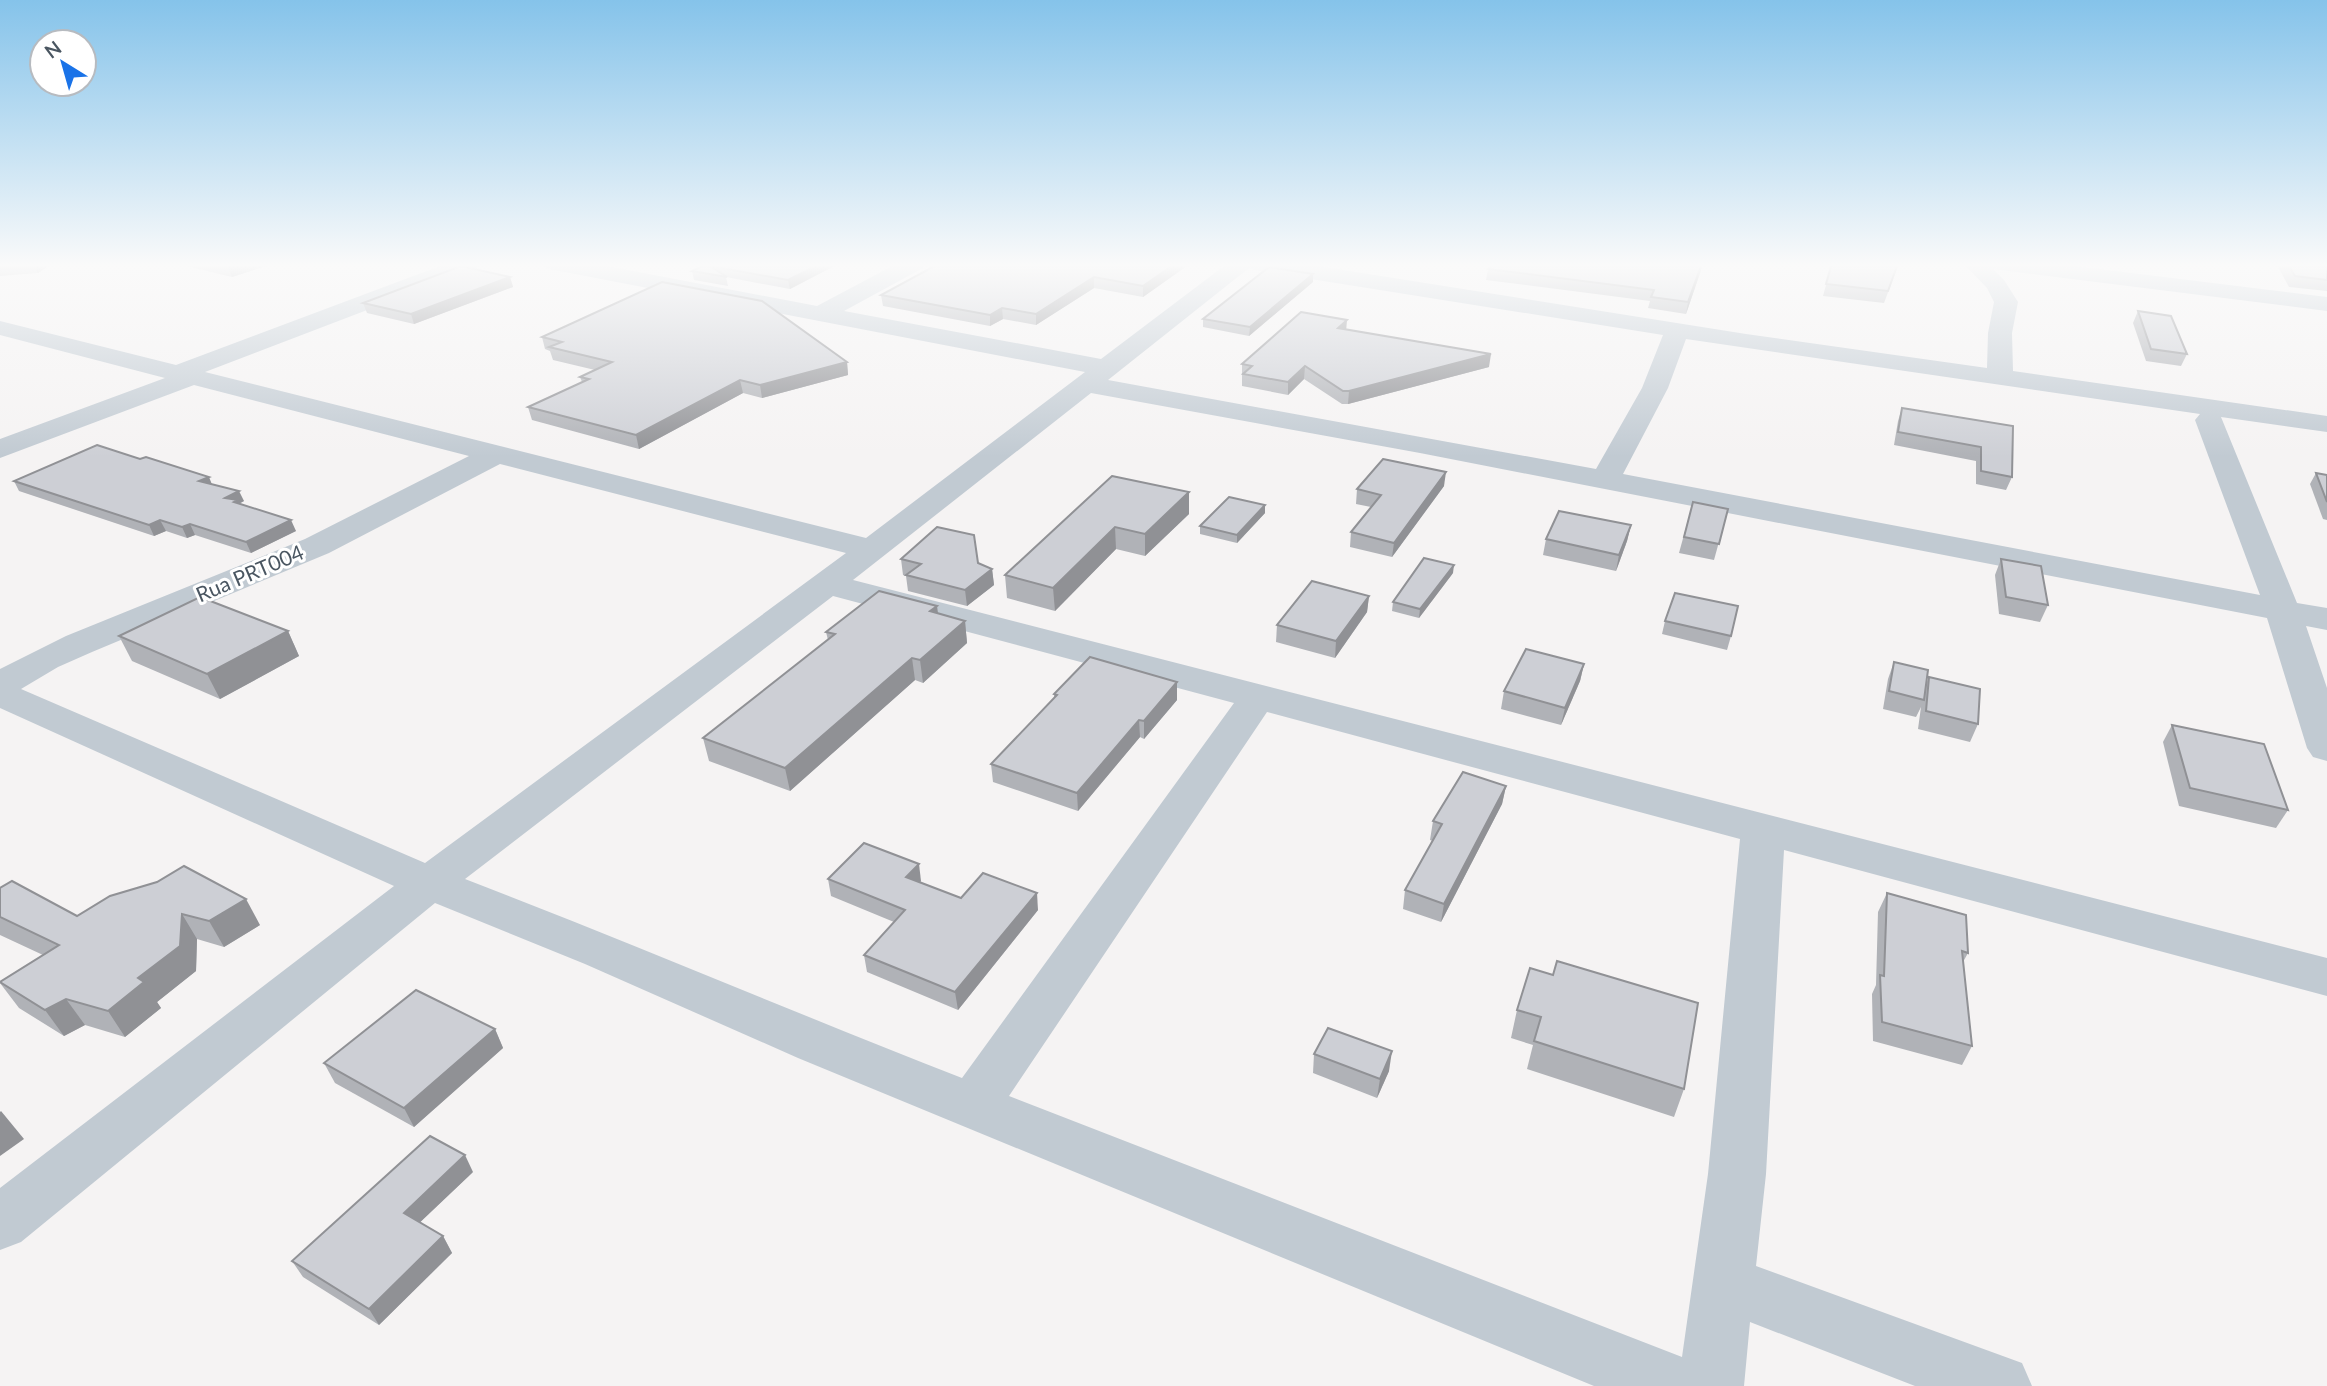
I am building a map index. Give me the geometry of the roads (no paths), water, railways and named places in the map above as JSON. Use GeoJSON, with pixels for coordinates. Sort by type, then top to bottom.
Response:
{"type":"FeatureCollection","features":[{"type":"Feature","properties":{"kind":"street"},"geometry":{"type":"LineString","coordinates":[[0,328],[870,550]]}},
{"type":"Feature","properties":{"kind":"street"},"geometry":{"type":"LineString","coordinates":[[0,449],[305,328]]}},
{"type":"Feature","properties":{"kind":"street"},"geometry":{"type":"LineString","coordinates":[[881,328],[1097,376],[1605,480],[2327,619]]}},
{"type":"Feature","properties":{"kind":"street"},"geometry":{"type":"LineString","coordinates":[[0,1223],[429,883],[827,584],[1159,328]]}},
{"type":"Feature","properties":{"kind":"street"},"geometry":{"type":"LineString","coordinates":[[1662,328],[2163,402],[2224,416],[2327,425]]}},
{"type":"Feature","properties":{"kind":"street"},"geometry":{"type":"LineString","coordinates":[[2000,377],[2001,328]]}},
{"type":"Feature","properties":{"kind":"street"},"geometry":{"type":"LineString","coordinates":[[1605,480],[1655,388],[1677,330]]}},
{"type":"Feature","properties":{"kind":"street"},"geometry":{"type":"LineString","coordinates":[[2224,416],[2327,748]]}},
{"type":"Feature","properties":{"kind":"street","name":"Rua PRT004"},"geometry":{"type":"LineString","coordinates":[[0,685],[45,659],[79,644],[317,546],[496,454]]}},
{"type":"Feature","properties":{"kind":"street"},"geometry":{"type":"LineString","coordinates":[[827,584],[2327,978]]}},
{"type":"Feature","properties":{"kind":"street"},"geometry":{"type":"LineString","coordinates":[[0,694],[429,883],[602,951],[972,1105],[1673,1386]]}},
{"type":"Feature","properties":{"kind":"street"},"geometry":{"type":"LineString","coordinates":[[972,1105],[1259,696]]}},
{"type":"Feature","properties":{"kind":"street"},"geometry":{"type":"LineString","coordinates":[[1710,1386],[1737,1174],[1763,831]]}},
{"type":"Feature","properties":{"kind":"street"},"geometry":{"type":"LineString","coordinates":[[1724,1283],[1999,1386]]}}]}
